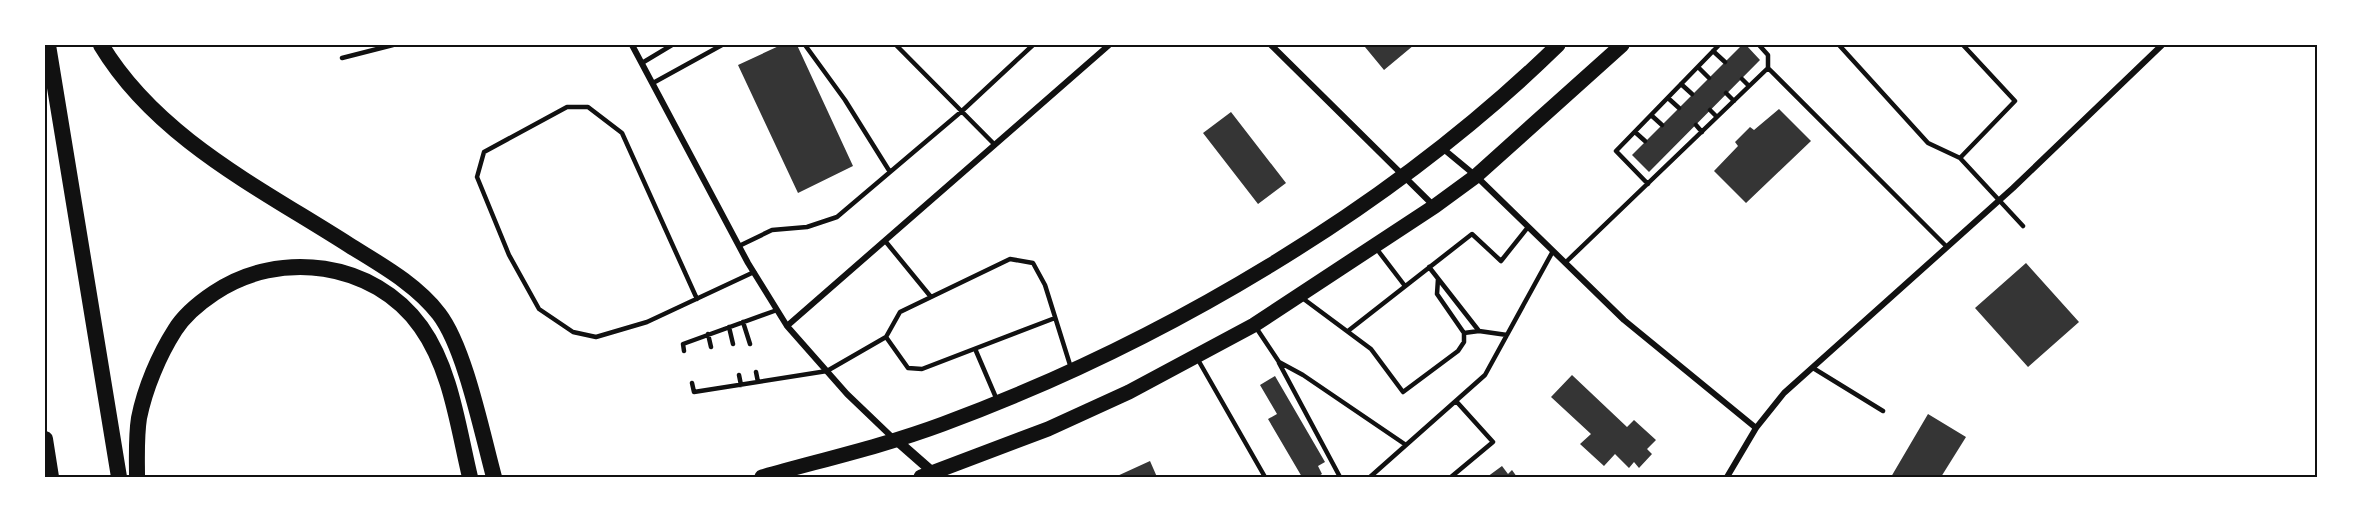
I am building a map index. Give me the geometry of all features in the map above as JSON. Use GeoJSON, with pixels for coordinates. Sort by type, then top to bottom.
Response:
{"type":"FeatureCollection","features":[{"type":"Feature","properties":{"kind":"highway"},"geometry":{"type":"LineString","coordinates":[[48,45],[119,477]]}},
{"type":"Feature","properties":{"kind":"highway"},"geometry":{"type":"LineString","coordinates":[[100,45],[114,67],[153,112],[210,158],[409,284],[440,315],[459,352],[494,477]]}},
{"type":"Feature","properties":{"kind":"highway"},"geometry":{"type":"LineString","coordinates":[[762,477],[894,440],[998,403],[1071,371],[1212,301],[1403,175],[1516,85],[1558,45]]}},
{"type":"Feature","properties":{"kind":"highway"},"geometry":{"type":"LineString","coordinates":[[931,476],[1048,429],[1129,392],[1254,325],[1435,206],[1476,176],[1622,45]]}},
{"type":"Feature","properties":{"kind":"highway"},"geometry":{"type":"LineString","coordinates":[[137,477],[139,418],[154,370],[175,329],[195,306],[233,280],[269,268],[314,266],[360,278],[394,297],[421,327],[444,370],[470,477]]}},
{"type":"Feature","properties":{"kind":"highway"},"geometry":{"type":"LineString","coordinates":[[45,439],[51,477]]}},
{"type":"Feature","properties":{"kind":"street"},"geometry":{"type":"LineString","coordinates":[[632,45],[739,246],[787,326],[827,371],[931,476]]}},
{"type":"Feature","properties":{"kind":"street"},"geometry":{"type":"LineString","coordinates":[[787,326],[886,242],[1109,45]]}},
{"type":"Feature","properties":{"kind":"street"},"geometry":{"type":"LineString","coordinates":[[1271,45],[1435,206]]}},
{"type":"Feature","properties":{"kind":"street"},"geometry":{"type":"LineString","coordinates":[[1727,477],[1756,428],[1784,393],[1999,200],[2162,45]]}},
{"type":"Feature","properties":{"kind":"street"},"geometry":{"type":"LineString","coordinates":[[1440,146],[1476,176],[1623,320],[1756,428]]}},
{"type":"Feature","properties":{"kind":"lane"},"geometry":{"type":"LineString","coordinates":[[342,58],[393,45]]}},
{"type":"Feature","properties":{"kind":"lane"},"geometry":{"type":"LineString","coordinates":[[642,63],[672,45]]}},
{"type":"Feature","properties":{"kind":"lane"},"geometry":{"type":"LineString","coordinates":[[652,83],[722,45]]}},
{"type":"Feature","properties":{"kind":"lane"},"geometry":{"type":"LineString","coordinates":[[805,45],[845,100],[890,172]]}},
{"type":"Feature","properties":{"kind":"lane"},"geometry":{"type":"LineString","coordinates":[[896,45],[996,146]]}},
{"type":"Feature","properties":{"kind":"lane"},"geometry":{"type":"LineString","coordinates":[[739,246],[772,230],[807,227],[837,217],[962,111],[1033,45]]}},
{"type":"Feature","properties":{"kind":"lane"},"geometry":{"type":"LineString","coordinates":[[1648,184],[1616,151],[1719,45]]}},
{"type":"Feature","properties":{"kind":"lane"},"geometry":{"type":"LineString","coordinates":[[1759,45],[1768,55],[1768,68],[1947,247]]}},
{"type":"Feature","properties":{"kind":"lane"},"geometry":{"type":"LineString","coordinates":[[1839,45],[1928,143],[1960,158],[2023,226]]}},
{"type":"Feature","properties":{"kind":"lane"},"geometry":{"type":"LineString","coordinates":[[1960,158],[2014,101],[1963,45]]}},
{"type":"Feature","properties":{"kind":"lane"},"geometry":{"type":"LineString","coordinates":[[1713,51],[1725,62]]}},
{"type":"Feature","properties":{"kind":"lane"},"geometry":{"type":"LineString","coordinates":[[1698,67],[1709,78]]}},
{"type":"Feature","properties":{"kind":"lane"},"geometry":{"type":"LineString","coordinates":[[1565,263],[1768,68]]}},
{"type":"Feature","properties":{"kind":"lane"},"geometry":{"type":"LineString","coordinates":[[1742,78],[1749,86]]}},
{"type":"Feature","properties":{"kind":"lane"},"geometry":{"type":"LineString","coordinates":[[1681,84],[1692,94]]}},
{"type":"Feature","properties":{"kind":"lane"},"geometry":{"type":"LineString","coordinates":[[1726,93],[1734,101]]}},
{"type":"Feature","properties":{"kind":"lane"},"geometry":{"type":"LineString","coordinates":[[1668,98],[1679,108]]}},
{"type":"Feature","properties":{"kind":"lane"},"geometry":{"type":"LineString","coordinates":[[697,299],[622,133],[588,107],[567,107],[484,152],[477,177],[509,255],[539,309],[573,332],[596,337],[647,322],[697,299],[754,272]]}},
{"type":"Feature","properties":{"kind":"lane"},"geometry":{"type":"LineString","coordinates":[[1710,110],[1717,117]]}},
{"type":"Feature","properties":{"kind":"lane"},"geometry":{"type":"LineString","coordinates":[[1651,116],[1662,125]]}},
{"type":"Feature","properties":{"kind":"lane"},"geometry":{"type":"LineString","coordinates":[[1695,125],[1702,132]]}},
{"type":"Feature","properties":{"kind":"lane"},"geometry":{"type":"LineString","coordinates":[[1635,132],[1645,141]]}},
{"type":"Feature","properties":{"kind":"lane"},"geometry":{"type":"LineString","coordinates":[[1680,141],[1687,146]]}},
{"type":"Feature","properties":{"kind":"lane"},"geometry":{"type":"LineString","coordinates":[[1664,157],[1670,163]]}},
{"type":"Feature","properties":{"kind":"lane"},"geometry":{"type":"LineString","coordinates":[[1348,331],[1472,234],[1501,261],[1528,227]]}},
{"type":"Feature","properties":{"kind":"lane"},"geometry":{"type":"LineString","coordinates":[[886,242],[931,297]]}},
{"type":"Feature","properties":{"kind":"lane"},"geometry":{"type":"LineString","coordinates":[[1374,246],[1405,286]]}},
{"type":"Feature","properties":{"kind":"lane"},"geometry":{"type":"LineString","coordinates":[[1370,477],[1485,375],[1553,251]]}},
{"type":"Feature","properties":{"kind":"lane"},"geometry":{"type":"LineString","coordinates":[[692,383],[694,392],[827,371],[886,337],[900,312],[1010,259],[1033,263],[1045,285],[1071,371]]}},
{"type":"Feature","properties":{"kind":"lane"},"geometry":{"type":"LineString","coordinates":[[1429,267],[1479,331]]}},
{"type":"Feature","properties":{"kind":"lane"},"geometry":{"type":"LineString","coordinates":[[1299,295],[1371,349],[1403,392],[1458,351],[1464,342],[1464,333],[1437,294],[1438,279]]}},
{"type":"Feature","properties":{"kind":"lane"},"geometry":{"type":"LineString","coordinates":[[684,351],[683,344],[777,310]]}},
{"type":"Feature","properties":{"kind":"lane"},"geometry":{"type":"LineString","coordinates":[[886,337],[908,368],[922,369],[976,351],[1056,318]]}},
{"type":"Feature","properties":{"kind":"lane"},"geometry":{"type":"LineString","coordinates":[[743,322],[750,344]]}},
{"type":"Feature","properties":{"kind":"lane"},"geometry":{"type":"LineString","coordinates":[[1254,325],[1279,362],[1340,477]]}},
{"type":"Feature","properties":{"kind":"lane"},"geometry":{"type":"LineString","coordinates":[[729,327],[733,344]]}},
{"type":"Feature","properties":{"kind":"lane"},"geometry":{"type":"LineString","coordinates":[[1464,333],[1479,331],[1507,335]]}},
{"type":"Feature","properties":{"kind":"lane"},"geometry":{"type":"LineString","coordinates":[[708,334],[711,347]]}},
{"type":"Feature","properties":{"kind":"lane"},"geometry":{"type":"LineString","coordinates":[[976,351],[998,403]]}},
{"type":"Feature","properties":{"kind":"lane"},"geometry":{"type":"LineString","coordinates":[[1196,356],[1265,477]]}},
{"type":"Feature","properties":{"kind":"lane"},"geometry":{"type":"LineString","coordinates":[[1279,362],[1303,375],[1406,445]]}},
{"type":"Feature","properties":{"kind":"lane"},"geometry":{"type":"LineString","coordinates":[[1813,368],[1882,411]]}},
{"type":"Feature","properties":{"kind":"lane"},"geometry":{"type":"LineString","coordinates":[[756,372],[758,382]]}},
{"type":"Feature","properties":{"kind":"lane"},"geometry":{"type":"LineString","coordinates":[[739,375],[741,385]]}},
{"type":"Feature","properties":{"kind":"lane"},"geometry":{"type":"LineString","coordinates":[[719,380],[721,388]]}},
{"type":"Feature","properties":{"kind":"lane"},"geometry":{"type":"LineString","coordinates":[[1451,477],[1493,442],[1456,401]]}},
{"type":"Feature","properties":{"kind":"building"},"geometry":{"type":"Polygon","coordinates":[[[781,45],[797,45],[853,166],[798,193],[738,65],[781,45]]]}},
{"type":"Feature","properties":{"kind":"building"},"geometry":{"type":"Polygon","coordinates":[[[1367,45],[1414,45],[1384,70],[1365,47],[1367,45]]]}},
{"type":"Feature","properties":{"kind":"building"},"geometry":{"type":"Polygon","coordinates":[[[1742,45],[1746,45],[1760,60],[1649,172],[1632,155],[1742,45]]]}},
{"type":"Feature","properties":{"kind":"building"},"geometry":{"type":"Polygon","coordinates":[[[1779,109],[1811,141],[1746,203],[1714,171],[1738,146],[1735,142],[1750,127],[1754,130],[1779,109]]]}},
{"type":"Feature","properties":{"kind":"building"},"geometry":{"type":"Polygon","coordinates":[[[1231,112],[1286,183],[1258,204],[1203,133],[1231,112]]]}},
{"type":"Feature","properties":{"kind":"building"},"geometry":{"type":"Polygon","coordinates":[[[2026,263],[2079,322],[2028,367],[1975,308],[2026,263]]]}},
{"type":"Feature","properties":{"kind":"building"},"geometry":{"type":"Polygon","coordinates":[[[1572,375],[1627,427],[1634,420],[1656,440],[1647,449],[1652,454],[1639,468],[1634,462],[1629,468],[1615,454],[1604,466],[1580,444],[1591,434],[1551,397],[1572,375]]]}},
{"type":"Feature","properties":{"kind":"building"},"geometry":{"type":"Polygon","coordinates":[[[1275,376],[1325,462],[1318,466],[1322,474],[1317,477],[1302,477],[1268,419],[1277,414],[1260,385],[1275,376]]]}},
{"type":"Feature","properties":{"kind":"building"},"geometry":{"type":"Polygon","coordinates":[[[1928,414],[1966,437],[1941,477],[1891,477],[1928,414]]]}},
{"type":"Feature","properties":{"kind":"building"},"geometry":{"type":"Polygon","coordinates":[[[1150,461],[1157,477],[1115,477],[1150,461]]]}},
{"type":"Feature","properties":{"kind":"building"},"geometry":{"type":"Polygon","coordinates":[[[1502,466],[1508,474],[1512,470],[1517,477],[1487,477],[1502,466]]]}}]}
